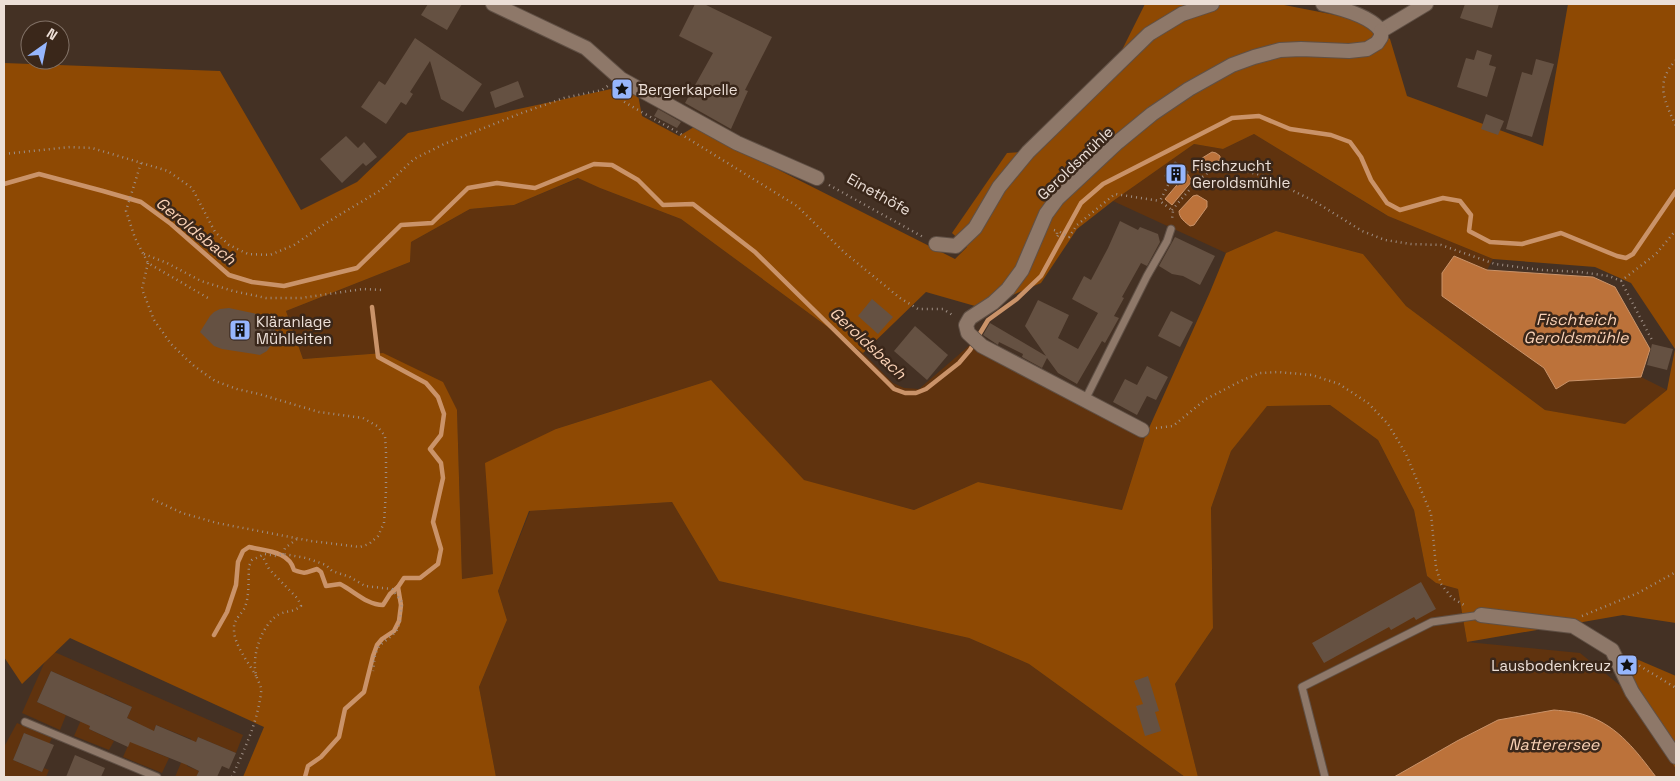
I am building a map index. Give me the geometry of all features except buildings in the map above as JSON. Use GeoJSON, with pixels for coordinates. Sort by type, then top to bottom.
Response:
{"type":"FeatureCollection","features":[{"type":"Feature","properties":{"kind":"street"},"geometry":{"type":"LineString","coordinates":[[493,4],[586,48],[621,79],[738,143],[817,178]]}},
{"type":"Feature","properties":{"kind":"street"},"geometry":{"type":"LineString","coordinates":[[936,244],[956,246],[975,228],[999,187],[1028,152],[1149,34],[1182,14],[1186,7],[1212,4]]}},
{"type":"Feature","properties":{"kind":"street"},"geometry":{"type":"LineString","coordinates":[[1323,4],[1370,20],[1381,31],[1426,4]]}},
{"type":"Feature","properties":{"kind":"street","name":"Geroldsmühle"},"geometry":{"type":"LineString","coordinates":[[967,329],[970,318],[993,303],[1013,283],[1022,270],[1046,214],[1057,199],[1118,142],[1152,114],[1189,89],[1232,65],[1254,57],[1280,50],[1349,51],[1367,49],[1377,43],[1381,37],[1381,31]]}},
{"type":"Feature","properties":{"kind":"street"},"geometry":{"type":"LineString","coordinates":[[967,329],[982,346],[1142,430]]}},
{"type":"Feature","properties":{"kind":"street"},"geometry":{"type":"LineString","coordinates":[[1480,615],[1573,626],[1612,650],[1632,692],[1676,758]]}},
{"type":"Feature","properties":{"kind":"lane"},"geometry":{"type":"LineString","coordinates":[[1085,400],[1147,276],[1167,242],[1171,229]]}},
{"type":"Feature","properties":{"kind":"lane"},"geometry":{"type":"LineString","coordinates":[[1325,777],[1302,687],[1432,622],[1480,615]]}},
{"type":"Feature","properties":{"kind":"lane"},"geometry":{"type":"LineString","coordinates":[[25,722],[157,777]]}},
{"type":"Feature","properties":{"kind":"path"},"geometry":{"type":"LineString","coordinates":[[1676,60],[1665,80],[1662,95],[1676,126]]}},
{"type":"Feature","properties":{"kind":"path"},"geometry":{"type":"LineString","coordinates":[[4,154],[92,148],[168,171],[192,188],[215,232],[229,245],[248,254],[270,255],[294,245],[381,190],[414,159],[444,144],[519,114],[564,98],[602,90],[621,79]]}},
{"type":"Feature","properties":{"kind":"path"},"geometry":{"type":"LineString","coordinates":[[621,79],[617,92],[623,101],[679,133],[797,206],[845,253],[900,298],[918,309],[943,309],[967,329]]}},
{"type":"Feature","properties":{"kind":"path"},"geometry":{"type":"LineString","coordinates":[[141,163],[131,189],[126,211],[135,238],[148,263],[208,298]]}},
{"type":"Feature","properties":{"kind":"path"},"geometry":{"type":"LineString","coordinates":[[1171,229],[1172,210],[1197,181],[1218,165],[1261,175],[1314,202],[1362,231],[1384,240],[1411,244],[1441,245],[1495,264],[1542,270],[1580,272],[1609,276],[1622,281],[1653,342]]}},
{"type":"Feature","properties":{"kind":"path","name":"Einethöfe"},"geometry":{"type":"LineString","coordinates":[[817,178],[936,244]]}},
{"type":"Feature","properties":{"kind":"path"},"geometry":{"type":"LineString","coordinates":[[1160,201],[1168,185]]}},
{"type":"Feature","properties":{"kind":"path"},"geometry":{"type":"LineString","coordinates":[[1060,232],[1069,236],[1076,225],[1114,194],[1160,201],[1172,210]]}},
{"type":"Feature","properties":{"kind":"path"},"geometry":{"type":"LineString","coordinates":[[1622,281],[1656,254],[1676,230]]}},
{"type":"Feature","properties":{"kind":"path"},"geometry":{"type":"LineString","coordinates":[[144,254],[167,263],[201,281],[233,291],[266,298],[301,298],[363,289],[383,290]]}},
{"type":"Feature","properties":{"kind":"path"},"geometry":{"type":"LineString","coordinates":[[148,263],[142,289],[154,320],[171,344],[194,366],[215,381],[238,389],[319,412],[363,418],[377,426],[386,436],[384,523],[378,536],[369,544],[360,547],[297,539],[217,523],[182,513],[150,498]]}},
{"type":"Feature","properties":{"kind":"path"},"geometry":{"type":"LineString","coordinates":[[1142,430],[1173,426],[1206,399],[1260,373],[1278,372],[1312,375],[1339,384],[1368,403],[1388,424],[1406,454],[1432,514],[1436,566],[1441,584],[1452,598],[1480,615]]}},
{"type":"Feature","properties":{"kind":"path"},"geometry":{"type":"LineString","coordinates":[[283,554],[282,552],[285,548],[297,539]]}},
{"type":"Feature","properties":{"kind":"path"},"geometry":{"type":"LineString","coordinates":[[232,777],[253,732],[261,692],[261,684],[239,646],[233,627],[237,617],[244,609],[249,566],[252,560],[262,555],[276,556],[283,554],[306,558],[326,565],[332,571],[371,587],[392,589],[402,602],[400,621],[396,632],[379,646],[375,655],[373,671]]}},
{"type":"Feature","properties":{"kind":"path"},"geometry":{"type":"LineString","coordinates":[[256,676],[255,658],[263,631],[279,613],[296,610],[301,606],[298,599],[268,569],[262,555]]}},
{"type":"Feature","properties":{"kind":"path"},"geometry":{"type":"LineString","coordinates":[[1573,626],[1578,617],[1638,593],[1676,572]]}},
{"type":"Feature","properties":{"kind":"path"},"geometry":{"type":"LineString","coordinates":[[1612,650],[1676,688]]}},
{"type":"Feature","properties":{"kind":"shaded area"},"geometry":{"type":"Polygon","coordinates":[[[1145,4],[1279,4],[1366,21],[1390,39],[1407,96],[1543,146],[1568,4],[1676,4],[1676,623],[1623,615],[1467,642],[1458,589],[1436,583],[1427,576],[1414,510],[1378,440],[1330,405],[1267,406],[1231,451],[1211,508],[1213,628],[1175,684],[1198,777],[1185,777],[1029,664],[969,638],[719,581],[672,502],[529,511],[498,591],[507,620],[479,687],[496,777],[243,777],[264,727],[70,638],[22,684],[4,657],[4,63],[20,64],[20,70],[70,70],[70,65],[220,71],[301,210],[357,182],[408,133],[625,86],[638,95],[642,116],[679,136],[694,127],[955,259],[967,247],[952,233],[1007,153],[1021,152],[1116,62],[1145,4]],[[1254,134],[1223,149],[1194,144],[1077,229],[1041,283],[982,308],[926,292],[863,353],[681,219],[578,178],[514,205],[470,209],[411,242],[410,262],[286,311],[303,359],[383,353],[443,382],[457,410],[462,579],[493,574],[485,463],[556,429],[711,380],[804,480],[914,510],[978,482],[1122,510],[1145,437],[1226,253],[1276,231],[1363,254],[1406,306],[1545,410],[1625,424],[1667,390],[1675,349],[1631,283],[1595,267],[1493,259],[1388,216],[1254,134]]]}},
{"type":"Feature","properties":{"kind":"shaded area"},"geometry":{"type":"Polygon","coordinates":[[[1254,134],[1386,215],[1493,259],[1487,270],[1453,256],[1442,296],[1544,368],[1556,389],[1568,381],[1641,377],[1667,390],[1625,425],[1545,410],[1406,306],[1363,254],[1276,231],[1226,253],[1113,201],[1194,144],[1223,149],[1254,134]]]}},
{"type":"Feature","properties":{"kind":"shaded area"},"geometry":{"type":"Polygon","coordinates":[[[579,178],[681,219],[863,353],[893,383],[904,388],[919,389],[970,345],[1145,437],[1122,510],[978,482],[914,510],[803,480],[711,380],[556,429],[493,574],[462,579],[457,410],[383,353],[303,359],[286,311],[410,262],[411,242],[470,209],[514,205],[579,178]]]}},
{"type":"Feature","properties":{"kind":"shaded area"},"geometry":{"type":"Polygon","coordinates":[[[1330,405],[1378,440],[1414,510],[1427,576],[1436,583],[1458,589],[1467,642],[1580,653],[1622,687],[1676,769],[1676,777],[1198,777],[1175,684],[1213,628],[1211,508],[1231,451],[1266,406],[1330,405]]]}},
{"type":"Feature","properties":{"kind":"shaded area"},"geometry":{"type":"Polygon","coordinates":[[[672,502],[719,581],[969,638],[1029,664],[1185,777],[496,777],[479,687],[507,620],[498,591],[530,511],[672,502]]]}},
{"type":"Feature","properties":{"kind":"shaded area"},"geometry":{"type":"Polygon","coordinates":[[[50,650],[243,735],[236,753],[198,737],[187,766],[199,771],[197,776],[199,777],[175,777],[191,739],[156,725],[147,749],[169,758],[162,773],[123,757],[138,723],[127,718],[132,707],[105,694],[89,729],[114,741],[109,750],[74,736],[94,690],[51,671],[37,702],[66,715],[60,730],[22,713],[50,650]]]}},
{"type":"Feature","properties":{"kind":"shaded area"},"geometry":{"type":"Polygon","coordinates":[[[1634,658],[1676,676],[1676,769],[1622,687],[1634,658]]]}},
{"type":"Feature","properties":{"kind":"shaded area"},"geometry":{"type":"Polygon","coordinates":[[[17,723],[52,738],[49,744],[24,733],[13,760],[42,772],[44,768],[49,770],[46,777],[4,777],[4,747],[17,723]]]}},
{"type":"Feature","properties":{"kind":"water"},"geometry":{"type":"Polygon","coordinates":[[[1212,152],[1220,156],[1220,160],[1203,170],[1198,170],[1194,163],[1212,152]]]}},
{"type":"Feature","properties":{"kind":"water"},"geometry":{"type":"Polygon","coordinates":[[[1187,173],[1192,181],[1172,205],[1165,199],[1187,173]]]}},
{"type":"Feature","properties":{"kind":"water"},"geometry":{"type":"Polygon","coordinates":[[[1197,195],[1207,201],[1207,207],[1194,225],[1190,226],[1181,218],[1179,211],[1193,196],[1197,195]]]}},
{"type":"Feature","properties":{"kind":"water","name":"Fischteich Geroldsmühle"},"geometry":{"type":"Polygon","coordinates":[[[1454,256],[1487,270],[1593,277],[1615,287],[1650,349],[1641,377],[1569,381],[1556,389],[1544,368],[1442,296],[1442,273],[1454,256]]]}},
{"type":"Feature","properties":{"kind":"water","name":"Natterersee"},"geometry":{"type":"Polygon","coordinates":[[[1554,710],[1584,715],[1609,727],[1626,741],[1656,777],[1394,777],[1498,720],[1554,710]]]}},
{"type":"Feature","properties":{"kind":"waterway","name":"Geroldsbach"},"geometry":{"type":"LineString","coordinates":[[4,184],[39,174],[141,202],[171,224],[229,275],[252,282],[284,286],[357,268],[401,225],[432,223],[468,188],[497,183],[535,188],[594,164],[612,165],[638,180],[663,205],[693,204],[755,252],[894,389],[905,393],[916,393],[926,389],[959,363],[970,350],[988,320],[1017,299],[1041,276],[1081,203],[1103,184],[1232,118],[1259,116],[1290,129],[1331,135],[1350,142],[1361,157],[1371,180],[1387,203],[1400,210],[1443,198],[1460,201],[1471,215],[1469,231],[1490,242],[1522,244],[1561,233],[1626,258],[1633,254],[1676,191]]}},
{"type":"Feature","properties":{"kind":"waterway"},"geometry":{"type":"LineString","coordinates":[[305,777],[308,766],[321,757],[339,737],[345,709],[364,692],[377,645],[394,631],[399,621],[401,605],[398,587],[404,578],[420,578],[438,564],[441,549],[433,522],[443,478],[441,463],[430,449],[441,435],[444,414],[438,397],[426,383],[378,357],[372,307]]}},
{"type":"Feature","properties":{"kind":"waterway"},"geometry":{"type":"LineString","coordinates":[[214,635],[227,612],[236,585],[238,562],[243,551],[249,547],[282,555],[294,570],[298,572],[317,569],[321,572],[326,586],[340,584],[372,603],[383,605],[390,594],[398,587]]}},
{"type":"Feature","properties":{"kind":"place","name":"Bergerkapelle"},"geometry":{"type":"Point","coordinates":[622,89]}},
{"type":"Feature","properties":{"kind":"place","name":"Fischzucht Geroldsmühle"},"geometry":{"type":"Point","coordinates":[1176,174]}},
{"type":"Feature","properties":{"kind":"place","name":"Kläranlage Mühlleiten"},"geometry":{"type":"Point","coordinates":[240,330]}},
{"type":"Feature","properties":{"kind":"place","name":"Lausbodenkreuz"},"geometry":{"type":"Point","coordinates":[1627,665]}}]}
